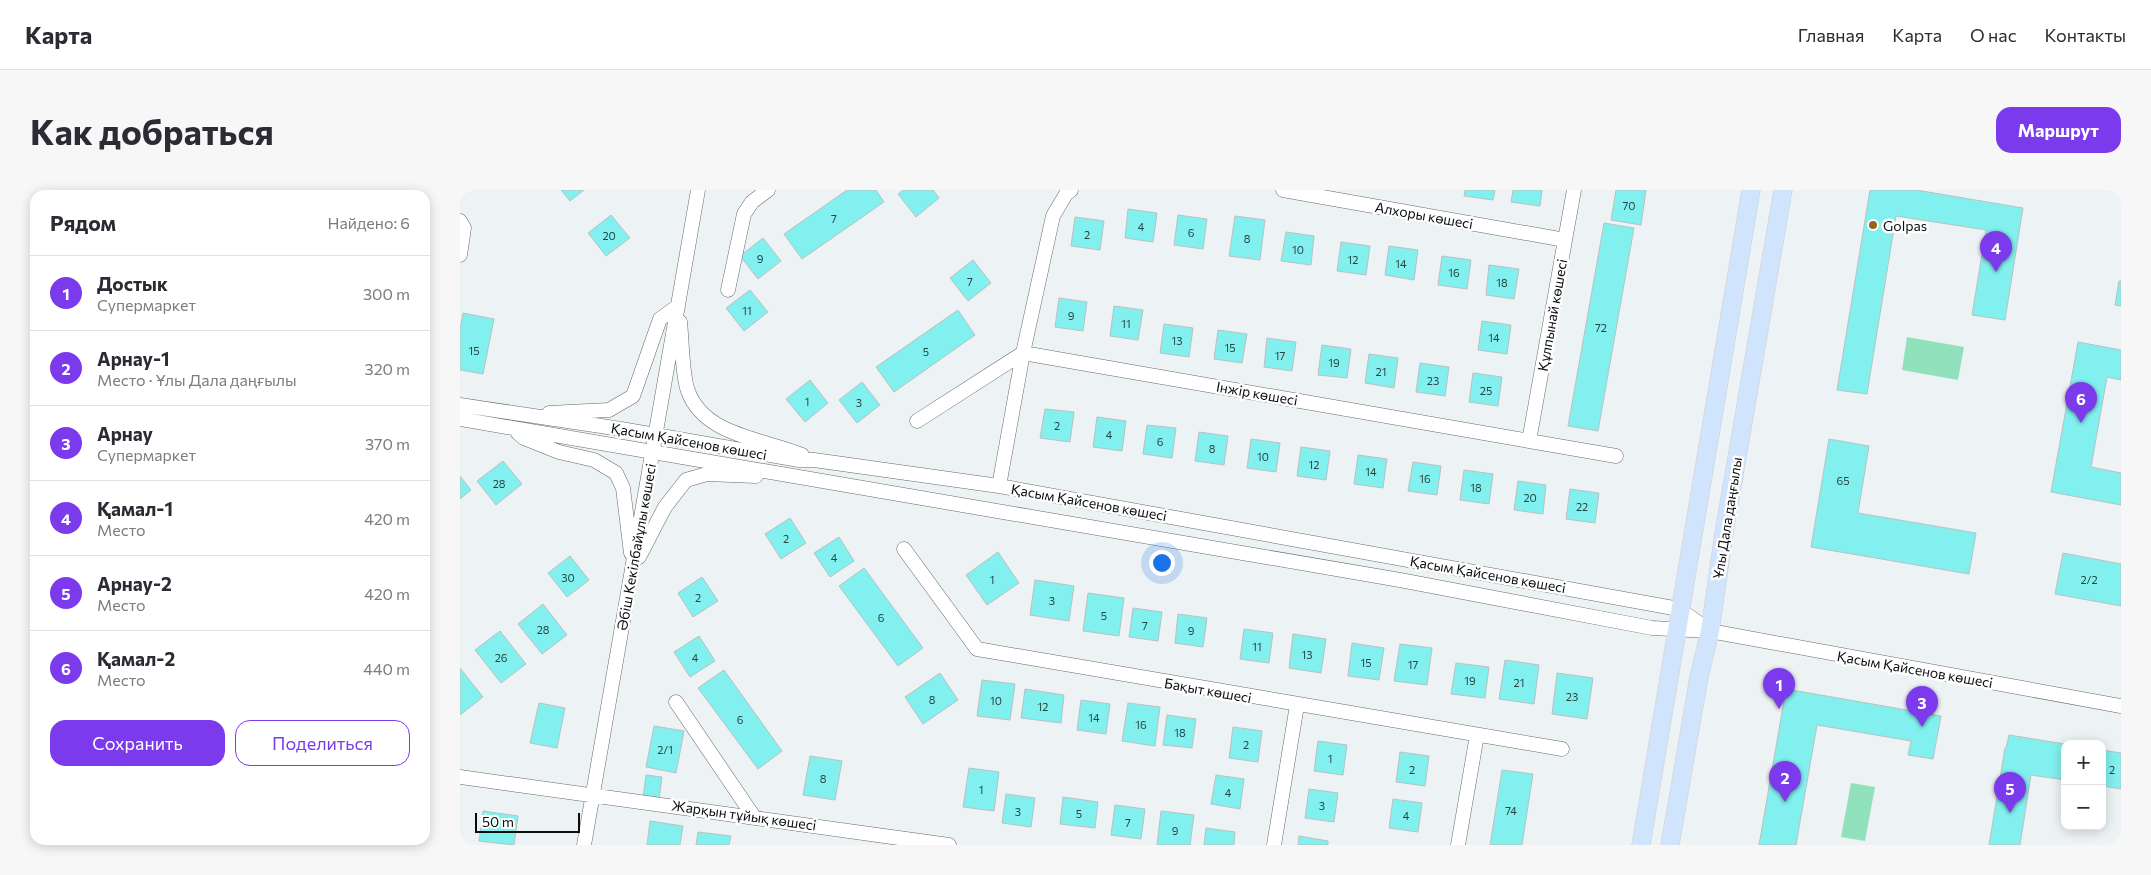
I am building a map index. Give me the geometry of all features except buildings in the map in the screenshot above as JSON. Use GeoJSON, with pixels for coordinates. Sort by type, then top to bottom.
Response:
{"type":"FeatureCollection","features":[{"type":"Feature","properties":{"kind":"main road"},"geometry":{"type":"LineString","coordinates":[[1641,845],[1679,609],[1751,190]]}},
{"type":"Feature","properties":{"kind":"main road","name":"Ұлы Дала даңғылы"},"geometry":{"type":"LineString","coordinates":[[1670,845],[1699,678],[1710,631],[1724,533],[1783,190]]}},
{"type":"Feature","properties":{"kind":"street","name":"Әбіш Кекілбайұлы көшесі"},"geometry":{"type":"LineString","coordinates":[[584,845],[698,190]]}},
{"type":"Feature","properties":{"kind":"street"},"geometry":{"type":"LineString","coordinates":[[728,290],[744,214],[752,202],[768,190]]}},
{"type":"Feature","properties":{"kind":"street"},"geometry":{"type":"LineString","coordinates":[[999,486],[1023,353],[1053,216],[1066,194],[1071,190]]}},
{"type":"Feature","properties":{"kind":"street","name":"Алхоры көшесі"},"geometry":{"type":"LineString","coordinates":[[1282,190],[1565,240]]}},
{"type":"Feature","properties":{"kind":"street"},"geometry":{"type":"LineString","coordinates":[[1336,200],[1350,190]]}},
{"type":"Feature","properties":{"kind":"street","name":"Құлпынай көшесі"},"geometry":{"type":"LineString","coordinates":[[1529,441],[1574,190]]}},
{"type":"Feature","properties":{"kind":"street"},"geometry":{"type":"LineString","coordinates":[[460,221],[464,228],[460,255]]}},
{"type":"Feature","properties":{"kind":"street"},"geometry":{"type":"LineString","coordinates":[[526,415],[609,410],[633,396],[660,319],[678,306],[687,390],[695,405],[726,431],[783,447],[814,460]]}},
{"type":"Feature","properties":{"kind":"street"},"geometry":{"type":"LineString","coordinates":[[917,421],[1023,353]]}},
{"type":"Feature","properties":{"kind":"street","name":"Інжір көшесі"},"geometry":{"type":"LineString","coordinates":[[1023,353],[1616,456]]}},
{"type":"Feature","properties":{"kind":"street","name":"Қасым Қайсенов көшесі"},"geometry":{"type":"LineString","coordinates":[[460,405],[799,460],[814,460],[999,486],[1679,609],[1710,631]]}},
{"type":"Feature","properties":{"kind":"street","name":"Қасым Қайсенов көшесі"},"geometry":{"type":"LineString","coordinates":[[460,419],[1400,580],[1652,628],[1710,631],[2121,706]]}},
{"type":"Feature","properties":{"kind":"street"},"geometry":{"type":"LineString","coordinates":[[514,429],[524,438],[559,452],[594,460],[616,473],[622,488],[633,569]]}},
{"type":"Feature","properties":{"kind":"street"},"geometry":{"type":"LineString","coordinates":[[633,569],[665,507],[686,480],[707,474],[804,477]]}},
{"type":"Feature","properties":{"kind":"street","name":"Бақыт көшесі"},"geometry":{"type":"LineString","coordinates":[[904,549],[977,649],[1562,749]]}},
{"type":"Feature","properties":{"kind":"street"},"geometry":{"type":"LineString","coordinates":[[676,702],[754,817]]}},
{"type":"Feature","properties":{"kind":"street"},"geometry":{"type":"LineString","coordinates":[[1274,845],[1298,705]]}},
{"type":"Feature","properties":{"kind":"street"},"geometry":{"type":"LineString","coordinates":[[1458,845],[1476,735]]}},
{"type":"Feature","properties":{"kind":"street","name":"Жарқын тұйық көшесі"},"geometry":{"type":"LineString","coordinates":[[460,777],[754,817],[898,841],[949,845]]}},
{"type":"Feature","properties":{"kind":"green space"},"geometry":{"type":"Polygon","coordinates":[[[1907,337],[1964,347],[1958,380],[1902,370],[1907,337]]]}},
{"type":"Feature","properties":{"kind":"green space"},"geometry":{"type":"Polygon","coordinates":[[[1851,783],[1875,787],[1865,841],[1841,837],[1851,783]]]}},
{"type":"Feature","properties":{"kind":"place","name":"Golpas"},"geometry":{"type":"Point","coordinates":[1873,225]}},
{"type":"Feature","properties":{"kind":"place","name":"Қамал-1"},"geometry":{"type":"Point","coordinates":[1996,272]}},
{"type":"Feature","properties":{"kind":"place","name":"Қамал-2"},"geometry":{"type":"Point","coordinates":[2081,423]}},
{"type":"Feature","properties":{"kind":"place","name":"Достык"},"geometry":{"type":"Point","coordinates":[1779,709]}},
{"type":"Feature","properties":{"kind":"place","name":"Арнау"},"geometry":{"type":"Point","coordinates":[1922,727]}},
{"type":"Feature","properties":{"kind":"place","name":"Арнау-1"},"geometry":{"type":"Point","coordinates":[1785,802]}},
{"type":"Feature","properties":{"kind":"place","name":"Арнау-2"},"geometry":{"type":"Point","coordinates":[2010,813]}}]}
